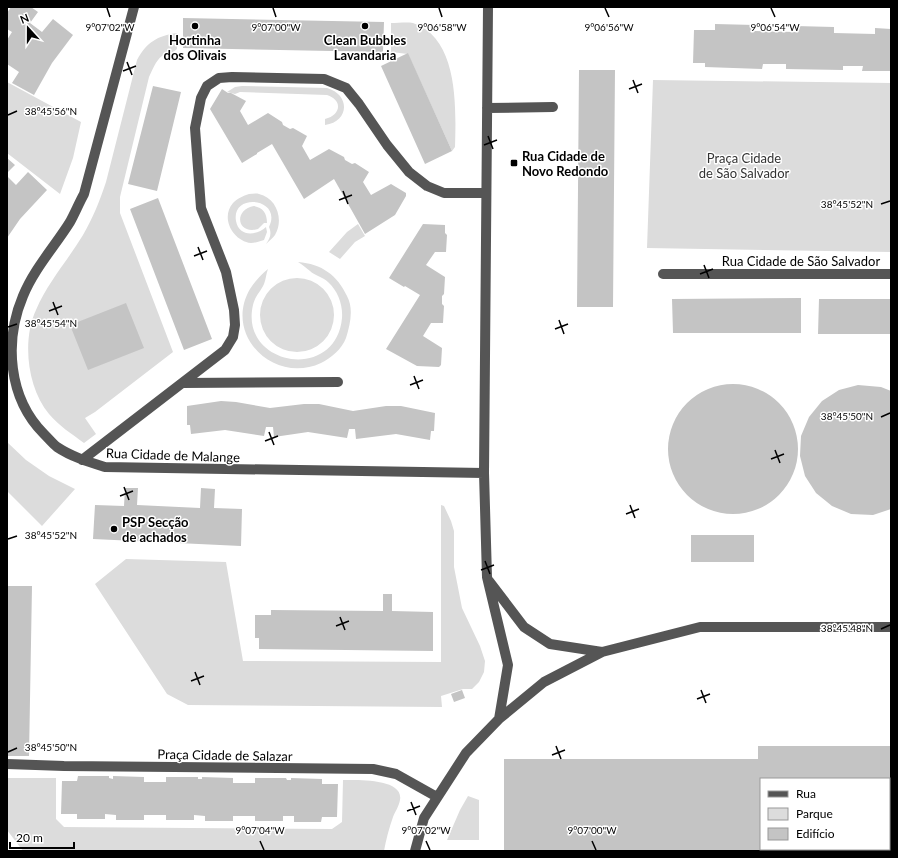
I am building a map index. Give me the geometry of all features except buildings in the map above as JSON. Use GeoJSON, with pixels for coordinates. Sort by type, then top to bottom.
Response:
{"type":"FeatureCollection","features":[{"type":"Feature","properties":{"kind":"street","name":"Rua Cidade de Malange"},"geometry":{"type":"LineString","coordinates":[[134,7],[84,194],[71,221],[35,274],[23,295],[14,322],[11,351],[14,377],[22,402],[36,426],[57,447],[82,460],[105,467],[484,473]]}},
{"type":"Feature","properties":{"kind":"street"},"geometry":{"type":"LineString","coordinates":[[488,7],[489,68],[487,108],[484,473],[487,577],[508,665],[499,718]]}},
{"type":"Feature","properties":{"kind":"street"},"geometry":{"type":"LineString","coordinates":[[82,460],[225,350],[233,337],[235,325],[234,310],[226,272],[201,208],[195,128],[201,98],[207,86],[219,78],[324,79],[346,88],[359,104],[387,145],[409,172],[427,186],[444,193],[486,193]]}},
{"type":"Feature","properties":{"kind":"street"},"geometry":{"type":"LineString","coordinates":[[487,108],[553,107]]}},
{"type":"Feature","properties":{"kind":"street","name":"Rua Cidade de São Salvador"},"geometry":{"type":"LineString","coordinates":[[664,274],[891,274]]}},
{"type":"Feature","properties":{"kind":"street"},"geometry":{"type":"LineString","coordinates":[[182,383],[338,382]]}},
{"type":"Feature","properties":{"kind":"street"},"geometry":{"type":"LineString","coordinates":[[487,577],[524,627],[550,644],[602,652]]}},
{"type":"Feature","properties":{"kind":"street"},"geometry":{"type":"LineString","coordinates":[[415,851],[424,818],[466,753],[499,718],[544,682],[602,652],[700,627],[891,627]]}},
{"type":"Feature","properties":{"kind":"street","name":"Praça Cidade de Salazar"},"geometry":{"type":"LineString","coordinates":[[7,764],[64,766],[373,769],[396,774],[437,797]]}},
{"type":"Feature","properties":{"kind":"green space"},"geometry":{"type":"Polygon","coordinates":[[[391,23],[413,23],[428,31],[439,43],[447,59],[452,76],[454,95],[455,147],[452,151],[408,54],[391,52],[391,23]]]}},
{"type":"Feature","properties":{"kind":"green space"},"geometry":{"type":"Polygon","coordinates":[[[177,33],[177,49],[164,55],[158,60],[149,77],[120,197],[120,213],[173,352],[95,412],[85,418],[96,434],[84,443],[53,418],[42,403],[36,391],[29,364],[29,335],[36,310],[46,290],[83,235],[99,202],[106,182],[137,60],[153,41],[164,36],[177,33]]]}},
{"type":"Feature","properties":{"kind":"green space","name":"Praça Cidade de São Salvador"},"geometry":{"type":"Polygon","coordinates":[[[653,80],[891,83],[891,252],[647,248],[653,80]]]}},
{"type":"Feature","properties":{"kind":"green space"},"geometry":{"type":"Polygon","coordinates":[[[7,82],[81,122],[73,158],[60,194],[7,153],[7,82]]]}},
{"type":"Feature","properties":{"kind":"green space"},"geometry":{"type":"Polygon","coordinates":[[[235,87],[327,88],[335,91],[340,96],[344,108],[343,114],[333,123],[325,125],[325,119],[334,114],[338,107],[336,100],[327,95],[240,92],[235,94],[227,92],[235,87]]]}},
{"type":"Feature","properties":{"kind":"green space"},"geometry":{"type":"Polygon","coordinates":[[[249,194],[265,196],[277,210],[279,216],[278,229],[274,236],[266,244],[270,236],[269,227],[271,217],[269,210],[263,205],[256,202],[241,206],[237,212],[236,221],[241,230],[248,233],[258,232],[266,227],[267,232],[264,240],[253,243],[245,241],[239,238],[230,228],[228,222],[229,209],[233,203],[241,197],[249,194]]]}},
{"type":"Feature","properties":{"kind":"green space"},"geometry":{"type":"Polygon","coordinates":[[[254,206],[260,208],[264,212],[267,223],[264,223],[258,229],[251,230],[242,225],[240,217],[247,208],[254,206]]]}},
{"type":"Feature","properties":{"kind":"green space"},"geometry":{"type":"Polygon","coordinates":[[[358,224],[365,236],[355,242],[340,259],[329,252],[347,232],[358,224]]]}},
{"type":"Feature","properties":{"kind":"green space"},"geometry":{"type":"Polygon","coordinates":[[[298,262],[314,265],[328,272],[343,289],[349,301],[351,312],[346,338],[339,349],[329,359],[303,368],[286,367],[271,361],[258,352],[248,338],[243,323],[243,306],[250,289],[258,278],[268,269],[264,284],[253,305],[253,326],[260,342],[273,353],[290,359],[308,359],[324,352],[336,339],[342,318],[341,303],[337,294],[326,280],[298,262]]]}},
{"type":"Feature","properties":{"kind":"green space"},"geometry":{"type":"Polygon","coordinates":[[[297,278],[311,281],[323,289],[331,301],[334,315],[331,329],[323,341],[311,349],[297,352],[283,349],[271,341],[263,329],[260,315],[263,301],[271,289],[283,281],[297,278]]]}},
{"type":"Feature","properties":{"kind":"green space"},"geometry":{"type":"Polygon","coordinates":[[[7,442],[26,460],[49,476],[75,489],[42,526],[7,491],[7,442]]]}},
{"type":"Feature","properties":{"kind":"green space"},"geometry":{"type":"Polygon","coordinates":[[[441,505],[444,506],[454,531],[454,567],[462,608],[480,646],[485,661],[484,672],[479,682],[472,689],[463,689],[441,696],[442,707],[188,705],[167,694],[95,584],[126,559],[226,562],[243,661],[441,662],[441,505]]]}},
{"type":"Feature","properties":{"kind":"green space"},"geometry":{"type":"Polygon","coordinates":[[[7,778],[56,778],[56,819],[64,827],[332,829],[342,822],[343,780],[368,781],[387,784],[395,788],[399,793],[400,800],[390,825],[384,851],[23,851],[7,830],[7,778]]]}},
{"type":"Feature","properties":{"kind":"green space"},"geometry":{"type":"Polygon","coordinates":[[[468,796],[479,800],[479,840],[447,840],[460,810],[468,796]]]}},
{"type":"Feature","properties":{"kind":"place","name":"Hortinha dos Olivais"},"geometry":{"type":"Point","coordinates":[195,26]}},
{"type":"Feature","properties":{"kind":"place","name":"Clean Bubbles Lavandaria"},"geometry":{"type":"Point","coordinates":[365,26]}},
{"type":"Feature","properties":{"kind":"place","name":"Rua Cidade de Novo Redondo"},"geometry":{"type":"Point","coordinates":[514,163]}},
{"type":"Feature","properties":{"kind":"place","name":"PSP Secção de achados"},"geometry":{"type":"Point","coordinates":[114,529]}}]}
